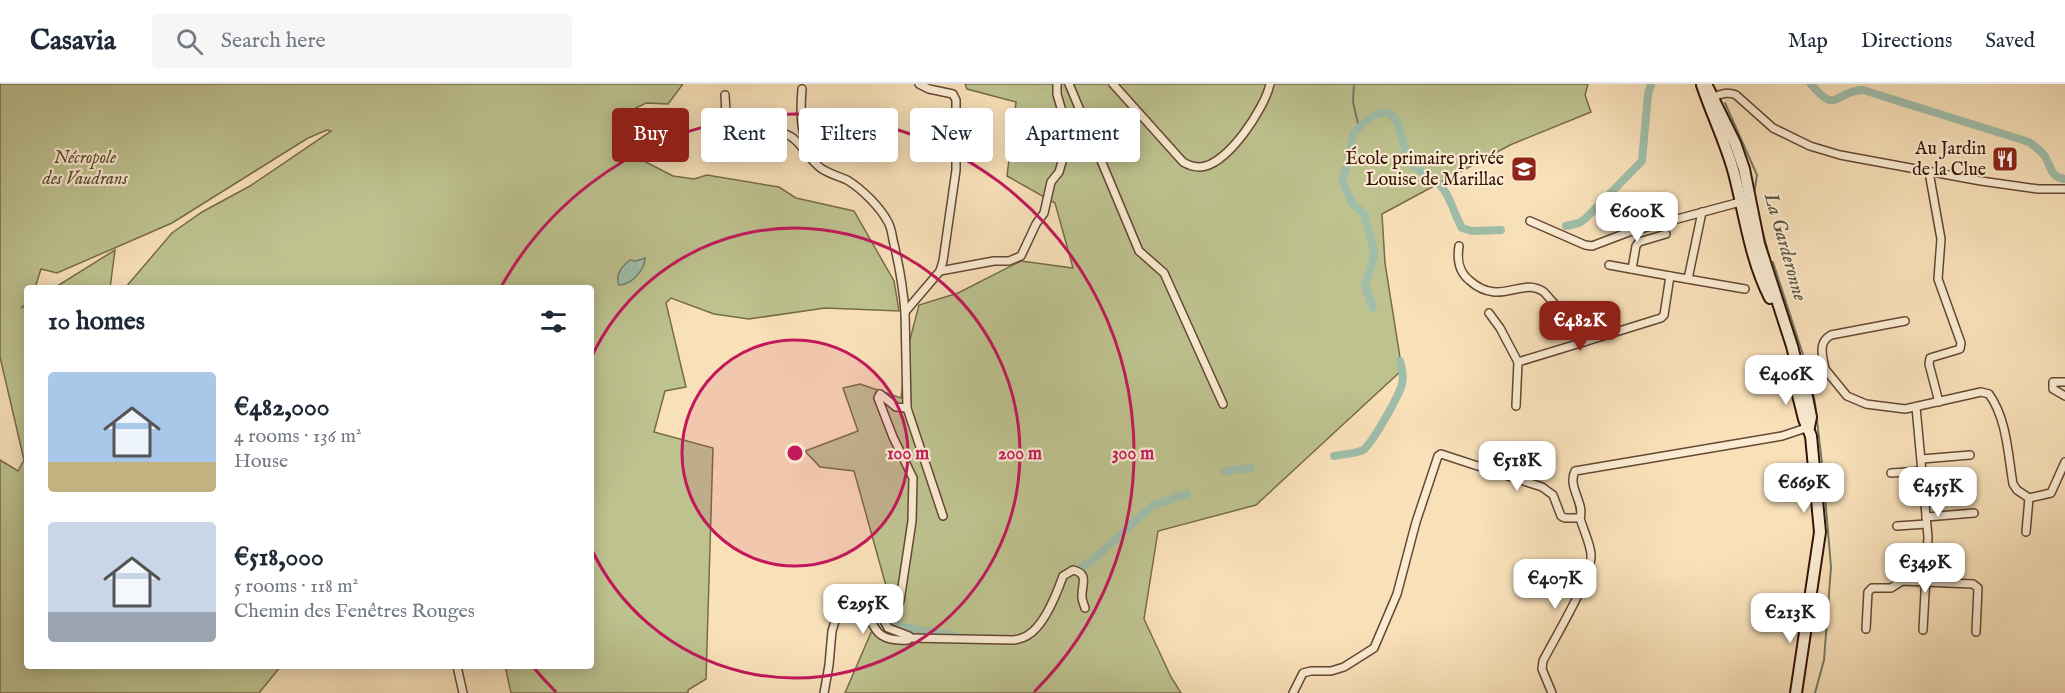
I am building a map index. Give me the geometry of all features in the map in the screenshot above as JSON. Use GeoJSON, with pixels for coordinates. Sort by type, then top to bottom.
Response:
{"type":"FeatureCollection","features":[{"type":"Feature","properties":{"kind":"main road"},"geometry":{"type":"LineString","coordinates":[[1702,84],[1744,169],[1745,201],[1755,245],[1787,330],[1800,376],[1798,388],[1800,404],[1809,427],[1820,532],[1796,693]]}},
{"type":"Feature","properties":{"kind":"main road"},"geometry":{"type":"LineString","coordinates":[[1707,84],[1711,99]]}},
{"type":"Feature","properties":{"kind":"street"},"geometry":{"type":"LineString","coordinates":[[904,312],[940,271],[956,170],[956,100],[953,94],[928,89],[919,84]]}},
{"type":"Feature","properties":{"kind":"street"},"geometry":{"type":"LineString","coordinates":[[940,271],[994,261],[1009,261],[1021,256],[1036,224],[1044,213],[1051,182],[1059,172],[1064,155],[1066,125],[1057,94],[1057,84]]}},
{"type":"Feature","properties":{"kind":"street"},"geometry":{"type":"LineString","coordinates":[[1069,84],[1139,251],[1164,273],[1223,404]]}},
{"type":"Feature","properties":{"kind":"street"},"geometry":{"type":"LineString","coordinates":[[1113,84],[1183,162],[1191,166],[1202,167],[1212,163],[1235,145],[1260,109],[1270,84]]}},
{"type":"Feature","properties":{"kind":"street"},"geometry":{"type":"LineString","coordinates":[[802,89],[800,109],[803,134],[809,151],[820,168]]}},
{"type":"Feature","properties":{"kind":"street"},"geometry":{"type":"LineString","coordinates":[[1711,99],[1729,92],[1736,95],[1773,128],[1810,146],[1840,154],[1929,172],[2038,189],[2065,189]]}},
{"type":"Feature","properties":{"kind":"street"},"geometry":{"type":"LineString","coordinates":[[725,95],[729,122],[755,124],[768,130],[784,132],[794,138],[820,168],[858,189],[889,224],[902,277],[907,408],[944,516]]}},
{"type":"Feature","properties":{"kind":"street"},"geometry":{"type":"LineString","coordinates":[[1929,172],[1941,239],[1938,279],[1960,343],[1960,349],[1930,358],[1929,364],[1939,402]]}},
{"type":"Feature","properties":{"kind":"street"},"geometry":{"type":"LineString","coordinates":[[1530,221],[1592,246],[1629,232],[1745,201]]}},
{"type":"Feature","properties":{"kind":"street"},"geometry":{"type":"LineString","coordinates":[[1688,279],[1702,212]]}},
{"type":"Feature","properties":{"kind":"street"},"geometry":{"type":"LineString","coordinates":[[1632,270],[1636,246],[1639,242],[1666,234]]}},
{"type":"Feature","properties":{"kind":"street"},"geometry":{"type":"LineString","coordinates":[[1459,246],[1457,257],[1459,267],[1463,275],[1478,288],[1499,293],[1526,287],[1538,288],[1587,341]]}},
{"type":"Feature","properties":{"kind":"street"},"geometry":{"type":"LineString","coordinates":[[1609,265],[1745,289]]}},
{"type":"Feature","properties":{"kind":"street"},"geometry":{"type":"LineString","coordinates":[[1518,362],[1661,318],[1664,315],[1670,276]]}},
{"type":"Feature","properties":{"kind":"street"},"geometry":{"type":"LineString","coordinates":[[1489,313],[1500,328],[1518,362],[1516,406]]}},
{"type":"Feature","properties":{"kind":"street"},"geometry":{"type":"LineString","coordinates":[[1905,321],[1824,338],[1821,346],[1825,369],[1843,392],[1854,400],[1898,408],[1916,407],[1982,392],[1989,394],[2000,417],[2013,484],[2028,498],[2051,493],[2065,462]]}},
{"type":"Feature","properties":{"kind":"street"},"geometry":{"type":"LineString","coordinates":[[1800,376],[1825,369]]}},
{"type":"Feature","properties":{"kind":"street"},"geometry":{"type":"LineString","coordinates":[[2065,382],[2053,382],[2053,389],[2065,396]]}},
{"type":"Feature","properties":{"kind":"street"},"geometry":{"type":"LineString","coordinates":[[907,408],[896,407],[880,394],[878,398],[893,437],[913,478],[912,521],[900,601],[895,611],[882,617],[888,628],[909,636],[909,638]]}},
{"type":"Feature","properties":{"kind":"street"},"geometry":{"type":"LineString","coordinates":[[1916,407],[1928,537],[1923,630]]}},
{"type":"Feature","properties":{"kind":"street"},"geometry":{"type":"LineString","coordinates":[[1552,693],[1542,669],[1543,661],[1584,582],[1591,560],[1573,483],[1572,475],[1575,471],[1782,436],[1809,427]]}},
{"type":"Feature","properties":{"kind":"street"},"geometry":{"type":"LineString","coordinates":[[1293,693],[1303,674],[1344,667],[1368,654],[1374,648],[1397,594],[1417,520],[1438,456],[1441,453],[1542,487],[1553,495],[1561,516],[1580,518]]}},
{"type":"Feature","properties":{"kind":"street"},"geometry":{"type":"LineString","coordinates":[[1922,459],[1970,455]]}},
{"type":"Feature","properties":{"kind":"street"},"geometry":{"type":"LineString","coordinates":[[1891,473],[1922,471]]}},
{"type":"Feature","properties":{"kind":"street"},"geometry":{"type":"LineString","coordinates":[[2026,532],[2028,498]]}},
{"type":"Feature","properties":{"kind":"street"},"geometry":{"type":"LineString","coordinates":[[1897,526],[1974,513]]}},
{"type":"Feature","properties":{"kind":"street"},"geometry":{"type":"LineString","coordinates":[[824,693],[832,631],[839,609],[850,602],[860,604],[867,611],[871,625],[882,636],[891,640],[908,640],[909,638],[1014,640],[1027,636],[1038,626],[1055,598],[1063,576],[1073,570],[1080,572],[1084,577],[1085,583],[1081,595],[1084,608]]}},
{"type":"Feature","properties":{"kind":"street"},"geometry":{"type":"LineString","coordinates":[[1866,629],[1868,592],[1872,588],[1891,588],[1902,582],[1924,582],[1973,584],[1978,588],[1976,632]]}},
{"type":"Feature","properties":{"kind":"street"},"geometry":{"type":"LineString","coordinates":[[458,669],[462,693]]}},
{"type":"Feature","properties":{"kind":"green space","name":"Nécropole des Vaudrans"},"geometry":{"type":"Polygon","coordinates":[[[0,84],[683,84],[668,104],[646,103],[636,108],[612,108],[612,162],[646,162],[673,176],[694,179],[707,175],[779,187],[796,198],[854,211],[894,281],[899,311],[825,308],[749,319],[714,314],[671,298],[666,303],[686,387],[665,391],[654,432],[713,448],[706,679],[688,690],[688,693],[511,693],[506,669],[594,669],[594,285],[128,285],[172,233],[202,212],[250,186],[331,131],[327,130],[308,138],[172,223],[57,273],[41,269],[36,285],[24,285],[24,306],[21,308],[24,306],[24,460],[0,357],[0,84]]]}},
{"type":"Feature","properties":{"kind":"green space"},"geometry":{"type":"Polygon","coordinates":[[[965,84],[1588,84],[1585,95],[1591,112],[1510,145],[1382,214],[1385,263],[1402,370],[1256,505],[1158,531],[1144,619],[1181,693],[845,693],[888,593],[854,471],[820,467],[805,451],[858,431],[843,388],[860,384],[901,398],[907,351],[919,305],[958,293],[1021,261],[1073,268],[1055,203],[1007,176],[1009,162],[1140,162],[1140,108],[1015,108],[1016,102],[967,89],[965,84]]]}},
{"type":"Feature","properties":{"kind":"green space"},"geometry":{"type":"Polygon","coordinates":[[[115,250],[110,285],[59,285],[115,250]]]}},
{"type":"Feature","properties":{"kind":"green space"},"geometry":{"type":"Polygon","coordinates":[[[0,460],[18,471],[24,460],[24,669],[279,669],[259,693],[0,693],[0,460]]]}},
{"type":"Feature","properties":{"kind":"shaded area"},"geometry":{"type":"Polygon","coordinates":[[[645,258],[643,267],[636,276],[619,285],[619,274],[624,265],[630,260],[645,258]]]}},
{"type":"Feature","properties":{"kind":"waterway"},"geometry":{"type":"LineString","coordinates":[[1354,84],[1353,102],[1359,128]]}},
{"type":"Feature","properties":{"kind":"waterway"},"geometry":{"type":"LineString","coordinates":[[1566,226],[1585,219],[1642,161],[1648,94],[1651,84]]}},
{"type":"Feature","properties":{"kind":"waterway"},"geometry":{"type":"LineString","coordinates":[[1811,84],[1826,99],[1836,99],[1854,91],[1863,90],[2029,142],[2044,155],[2054,174],[2065,179]]}},
{"type":"Feature","properties":{"kind":"waterway","name":"La Garderonne"},"geometry":{"type":"LineString","coordinates":[[1725,103],[1757,175],[1754,194]]}},
{"type":"Feature","properties":{"kind":"waterway"},"geometry":{"type":"LineString","coordinates":[[1373,308],[1365,285],[1374,257],[1373,246],[1364,214],[1352,203],[1342,180],[1351,154],[1353,135],[1370,118],[1381,113],[1394,117],[1409,160],[1442,188],[1462,228],[1472,231],[1501,230]]}},
{"type":"Feature","properties":{"kind":"waterway","name":"La Garderonne"},"geometry":{"type":"LineString","coordinates":[[1761,226],[1771,263],[1773,262],[1807,367]]}},
{"type":"Feature","properties":{"kind":"waterway"},"geometry":{"type":"LineString","coordinates":[[1334,456],[1363,450],[1372,439],[1400,390],[1403,375],[1400,361]]}},
{"type":"Feature","properties":{"kind":"waterway","name":"La Garderonne"},"geometry":{"type":"LineString","coordinates":[[1810,379],[1823,472],[1831,567],[1824,660],[1815,693]]}},
{"type":"Feature","properties":{"kind":"waterway"},"geometry":{"type":"LineString","coordinates":[[1225,471],[1251,468]]}},
{"type":"Feature","properties":{"kind":"waterway"},"geometry":{"type":"LineString","coordinates":[[1081,568],[1153,505],[1187,494]]}},
{"type":"Feature","properties":{"kind":"waterway"},"geometry":{"type":"LineString","coordinates":[[884,612],[895,625],[955,636]]}},
{"type":"Feature","properties":{"kind":"place","name":"Au Jardin de la Clue"},"geometry":{"type":"Point","coordinates":[2005,159]}},
{"type":"Feature","properties":{"kind":"place","name":"École primaire privée Louise de Marillac"},"geometry":{"type":"Point","coordinates":[1524,169]}}]}
